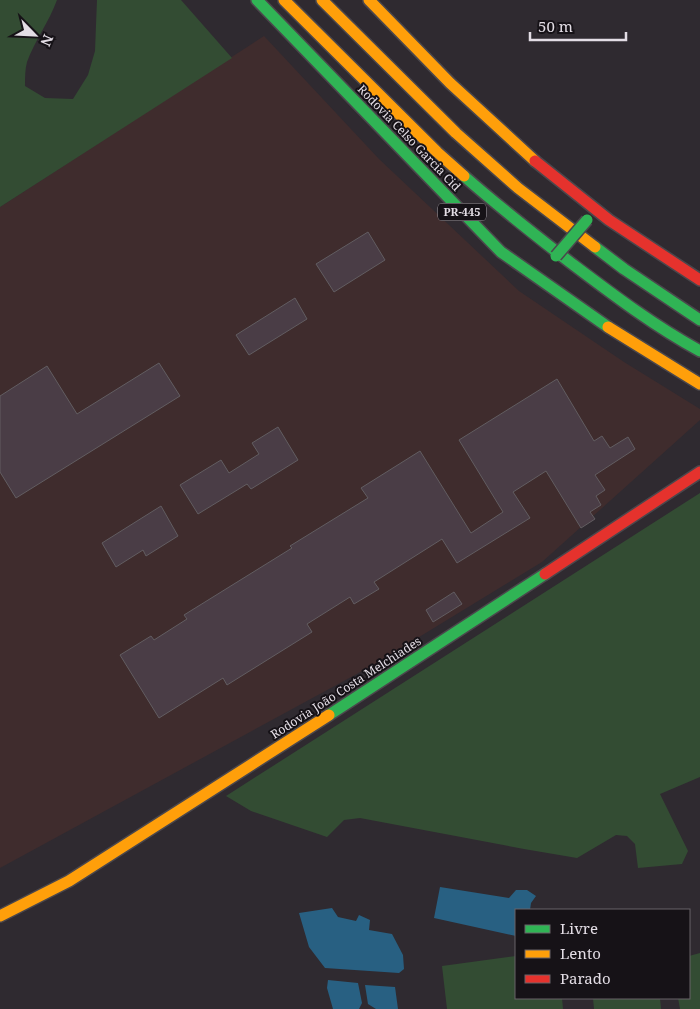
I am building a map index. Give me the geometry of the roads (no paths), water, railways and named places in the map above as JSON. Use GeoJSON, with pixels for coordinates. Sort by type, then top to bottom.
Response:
{"type":"FeatureCollection","features":[{"type":"Feature","properties":{"kind":"main road","name":"Rodovia Celso Garcia Cid"},"geometry":{"type":"LineString","coordinates":[[257,0],[501,252],[547,267],[594,318],[700,384]]}},
{"type":"Feature","properties":{"kind":"main road","name":"Rodovia Celso Garcia Cid"},"geometry":{"type":"LineString","coordinates":[[284,0],[437,152],[500,208],[608,291],[680,340],[700,351]]}},
{"type":"Feature","properties":{"kind":"main road"},"geometry":{"type":"LineString","coordinates":[[322,0],[456,133],[518,188],[624,269],[700,320]]}},
{"type":"Feature","properties":{"kind":"main road"},"geometry":{"type":"LineString","coordinates":[[368,0],[424,59],[512,140],[596,211],[700,280]]}},
{"type":"Feature","properties":{"kind":"main road"},"geometry":{"type":"LineString","coordinates":[[547,267],[596,211]]}},
{"type":"Feature","properties":{"kind":"main road","name":"Rodovia João Costa Melchiades"},"geometry":{"type":"LineString","coordinates":[[0,916],[69,881],[263,759],[700,472]]}},
{"type":"Feature","properties":{"kind":"water"},"geometry":{"type":"Polygon","coordinates":[[[440,887],[509,898],[516,890],[527,890],[536,896],[531,903],[530,909],[515,909],[515,936],[434,918],[440,887]]]}},
{"type":"Feature","properties":{"kind":"water"},"geometry":{"type":"Polygon","coordinates":[[[332,908],[338,917],[356,921],[359,915],[370,920],[369,930],[392,934],[403,955],[404,969],[399,973],[325,968],[309,947],[299,913],[332,908]]]}},
{"type":"Feature","properties":{"kind":"water"},"geometry":{"type":"Polygon","coordinates":[[[328,980],[358,983],[362,1003],[359,1009],[333,1009],[327,988],[328,980]]]}},
{"type":"Feature","properties":{"kind":"water"},"geometry":{"type":"Polygon","coordinates":[[[365,985],[395,987],[398,1009],[376,1009],[368,1004],[365,985]]]}}]}
